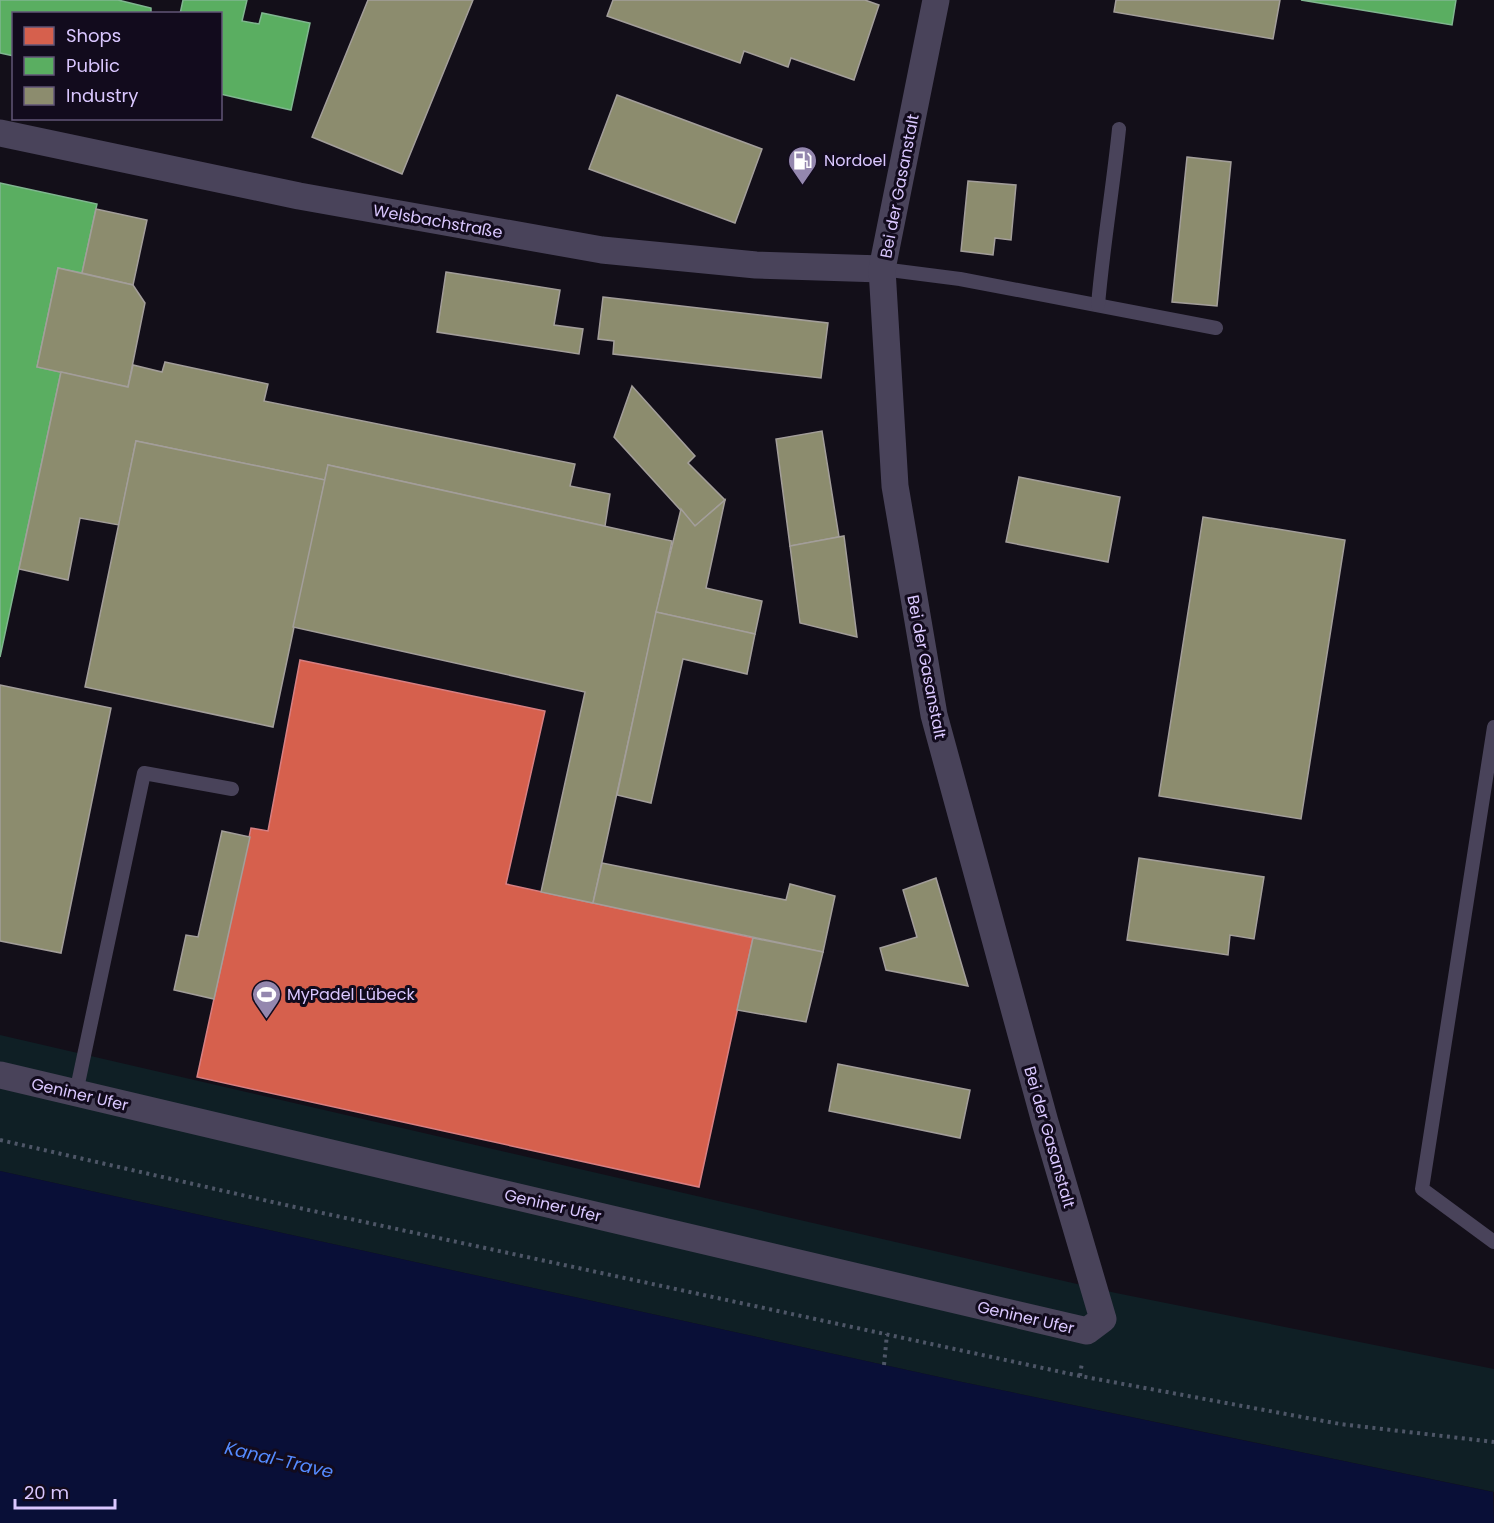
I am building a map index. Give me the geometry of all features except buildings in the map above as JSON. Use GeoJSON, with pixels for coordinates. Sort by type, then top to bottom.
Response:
{"type":"FeatureCollection","features":[{"type":"Feature","properties":{"kind":"street","name":"Bei der Gasanstalt"},"geometry":{"type":"LineString","coordinates":[[936,0],[882,269],[895,486],[934,715],[1045,1122],[1103,1319]]}},
{"type":"Feature","properties":{"kind":"street","name":"Welsbachstraße"},"geometry":{"type":"LineString","coordinates":[[0,133],[298,196],[602,250],[756,265],[882,269]]}},
{"type":"Feature","properties":{"kind":"street","name":"Geniner Ufer"},"geometry":{"type":"LineString","coordinates":[[0,1075],[1087,1331],[1103,1319]]}},
{"type":"Feature","properties":{"kind":"lane"},"geometry":{"type":"LineString","coordinates":[[1098,305],[1119,129]]}},
{"type":"Feature","properties":{"kind":"lane"},"geometry":{"type":"LineString","coordinates":[[882,269],[960,279],[1216,328]]}},
{"type":"Feature","properties":{"kind":"lane"},"geometry":{"type":"LineString","coordinates":[[1494,727],[1422,1189],[1494,1242]]}},
{"type":"Feature","properties":{"kind":"lane"},"geometry":{"type":"LineString","coordinates":[[76,1093],[144,772],[232,789]]}},
{"type":"Feature","properties":{"kind":"path"},"geometry":{"type":"LineString","coordinates":[[0,1140],[290,1206],[1080,1376],[1340,1424],[1494,1442]]}},
{"type":"Feature","properties":{"kind":"path"},"geometry":{"type":"LineString","coordinates":[[884,1365],[887,1335]]}},
{"type":"Feature","properties":{"kind":"shaded area"},"geometry":{"type":"Polygon","coordinates":[[[0,1035],[1116,1293],[1494,1369],[1494,1492],[962,1382],[0,1171],[0,1035]]]}},
{"type":"Feature","properties":{"kind":"water","name":"Kanal-Trave"},"geometry":{"type":"Polygon","coordinates":[[[0,1171],[962,1382],[1493,1492],[1494,1523],[0,1523],[0,1171]]]}},
{"type":"Feature","properties":{"kind":"place","name":"Nordoel"},"geometry":{"type":"Point","coordinates":[803,186]}},
{"type":"Feature","properties":{"kind":"place","name":"MyPadel Lübeck"},"geometry":{"type":"Point","coordinates":[266,1020]}}]}
